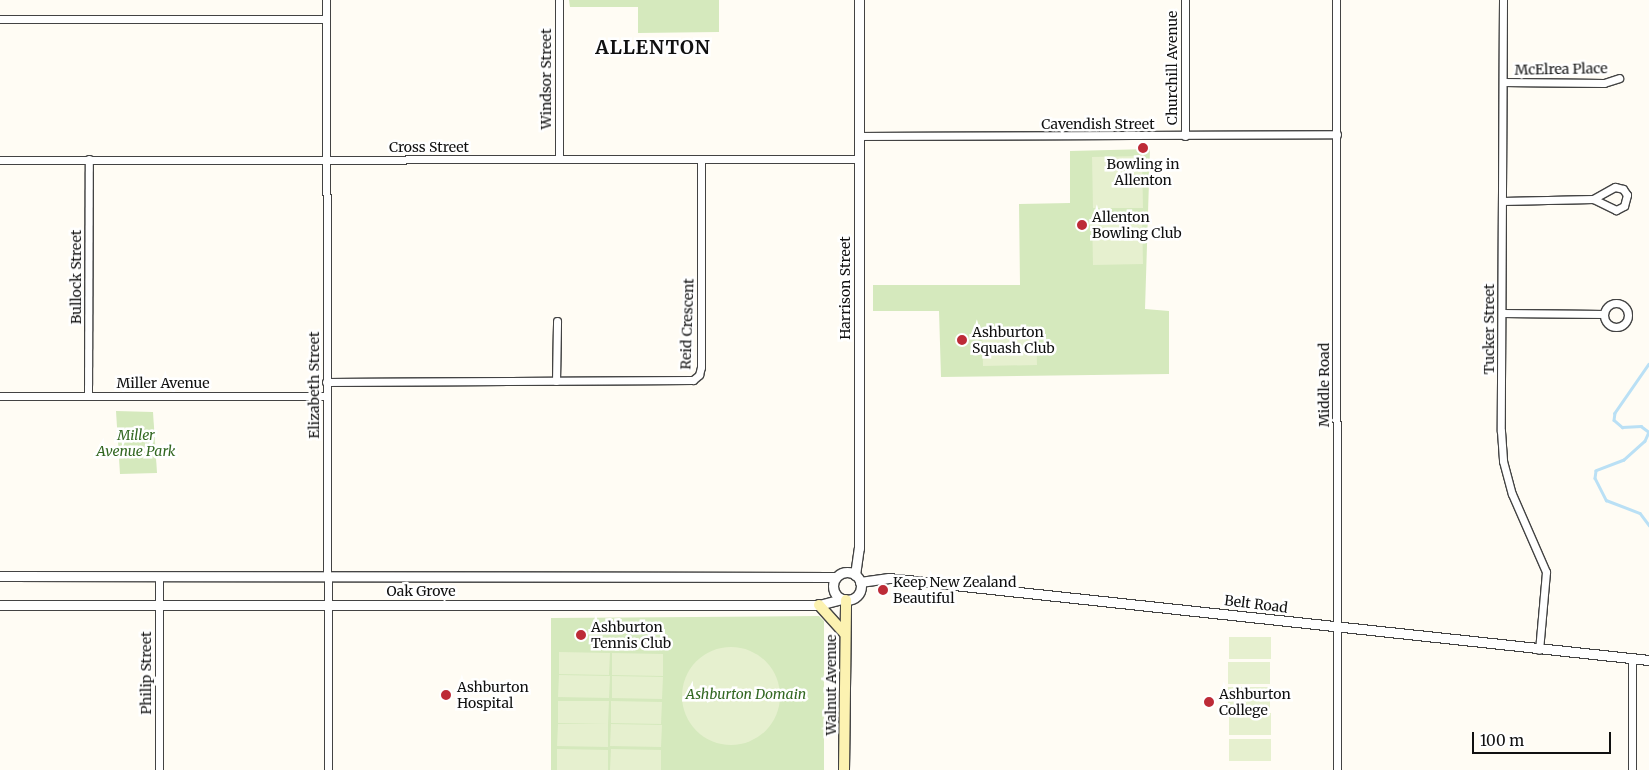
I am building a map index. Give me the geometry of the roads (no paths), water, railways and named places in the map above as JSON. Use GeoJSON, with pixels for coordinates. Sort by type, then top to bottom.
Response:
{"type":"FeatureCollection","features":[{"type":"Feature","properties":{"kind":"main road","name":"Walnut Avenue"},"geometry":{"type":"LineString","coordinates":[[844,599],[844,770]]}},
{"type":"Feature","properties":{"kind":"main road"},"geometry":{"type":"LineString","coordinates":[[819,605],[844,634]]}},
{"type":"Feature","properties":{"kind":"street","name":"Elizabeth Street"},"geometry":{"type":"LineString","coordinates":[[326,0],[328,770]]}},
{"type":"Feature","properties":{"kind":"street","name":"Windsor Street"},"geometry":{"type":"LineString","coordinates":[[558,0],[559,159]]}},
{"type":"Feature","properties":{"kind":"street","name":"Harrison Street"},"geometry":{"type":"LineString","coordinates":[[858,0],[858,578]]}},
{"type":"Feature","properties":{"kind":"street","name":"Churchill Avenue"},"geometry":{"type":"LineString","coordinates":[[1185,0],[1185,136]]}},
{"type":"Feature","properties":{"kind":"street","name":"Middle Road"},"geometry":{"type":"LineString","coordinates":[[1336,0],[1337,770]]}},
{"type":"Feature","properties":{"kind":"street","name":"Tucker Street"},"geometry":{"type":"LineString","coordinates":[[1502,0],[1504,461],[1512,494],[1546,572],[1539,650]]}},
{"type":"Feature","properties":{"kind":"street"},"geometry":{"type":"LineString","coordinates":[[0,19],[326,19]]}},
{"type":"Feature","properties":{"kind":"street","name":"McElrea Place"},"geometry":{"type":"LineString","coordinates":[[1503,82],[1604,83],[1619,78]]}},
{"type":"Feature","properties":{"kind":"street","name":"Cavendish Street"},"geometry":{"type":"LineString","coordinates":[[859,136],[1336,134]]}},
{"type":"Feature","properties":{"kind":"street","name":"Bullock Street"},"geometry":{"type":"LineString","coordinates":[[88,396],[89,159]]}},
{"type":"Feature","properties":{"kind":"street","name":"Cross Street"},"geometry":{"type":"LineString","coordinates":[[0,160],[859,159]]}},
{"type":"Feature","properties":{"kind":"street","name":"Reid Crescent"},"geometry":{"type":"LineString","coordinates":[[326,382],[688,381],[699,375],[701,160]]}},
{"type":"Feature","properties":{"kind":"street"},"geometry":{"type":"LineString","coordinates":[[1502,201],[1593,199],[1616,210],[1624,206],[1627,195],[1623,190],[1615,187],[1593,199]]}},
{"type":"Feature","properties":{"kind":"street"},"geometry":{"type":"LineString","coordinates":[[1502,313],[1604,314]]}},
{"type":"Feature","properties":{"kind":"street"},"geometry":{"type":"LineString","coordinates":[[556,382],[557,321]]}},
{"type":"Feature","properties":{"kind":"street","name":"Miller Avenue"},"geometry":{"type":"LineString","coordinates":[[0,396],[326,396]]}},
{"type":"Feature","properties":{"kind":"street"},"geometry":{"type":"LineString","coordinates":[[847,572],[858,578],[858,595],[844,599],[833,590],[836,577],[847,572]]}},
{"type":"Feature","properties":{"kind":"street","name":"Oak Grove"},"geometry":{"type":"LineString","coordinates":[[0,576],[836,577]]}},
{"type":"Feature","properties":{"kind":"street","name":"Philip Street"},"geometry":{"type":"LineString","coordinates":[[159,576],[159,770]]}},
{"type":"Feature","properties":{"kind":"street","name":"Belt Road"},"geometry":{"type":"LineString","coordinates":[[858,578],[889,578],[1539,650],[1632,660],[1649,660]]}},
{"type":"Feature","properties":{"kind":"street","name":"Oak Grove"},"geometry":{"type":"LineString","coordinates":[[0,605],[327,607],[819,605],[844,599]]}},
{"type":"Feature","properties":{"kind":"street"},"geometry":{"type":"LineString","coordinates":[[1632,660],[1632,770]]}},
{"type":"Feature","properties":{"kind":"waterway"},"geometry":{"type":"LineString","coordinates":[[1649,364],[1615,413],[1614,420],[1622,427],[1641,426],[1649,432],[1645,441],[1624,460],[1596,471],[1595,478],[1606,500],[1640,513],[1649,525]]}},
{"type":"Feature","properties":{"kind":"place","name":"Bowling in Allenton"},"geometry":{"type":"Point","coordinates":[1143,148]}},
{"type":"Feature","properties":{"kind":"place","name":"Allenton Bowling Club"},"geometry":{"type":"Point","coordinates":[1082,225]}},
{"type":"Feature","properties":{"kind":"place","name":"Ashburton Squash Club"},"geometry":{"type":"Point","coordinates":[962,340]}},
{"type":"Feature","properties":{"kind":"place","name":"Keep New Zealand Beautiful"},"geometry":{"type":"Point","coordinates":[883,590]}},
{"type":"Feature","properties":{"kind":"place","name":"Ashburton Tennis Club"},"geometry":{"type":"Point","coordinates":[581,635]}},
{"type":"Feature","properties":{"kind":"place","name":"Ashburton Hospital"},"geometry":{"type":"Point","coordinates":[446,695]}},
{"type":"Feature","properties":{"kind":"place","name":"Ashburton College"},"geometry":{"type":"Point","coordinates":[1209,702]}},
{"type":"Feature","properties":{"kind":"district","name":"ALLENTON"},"geometry":{"type":"Point","coordinates":[653,48]}},
{"type":"Feature","properties":{"kind":"park label","name":"Miller Avenue Park"},"geometry":{"type":"Point","coordinates":[136,444]}},
{"type":"Feature","properties":{"kind":"park label","name":"Ashburton Domain"},"geometry":{"type":"Point","coordinates":[746,694]}}]}
